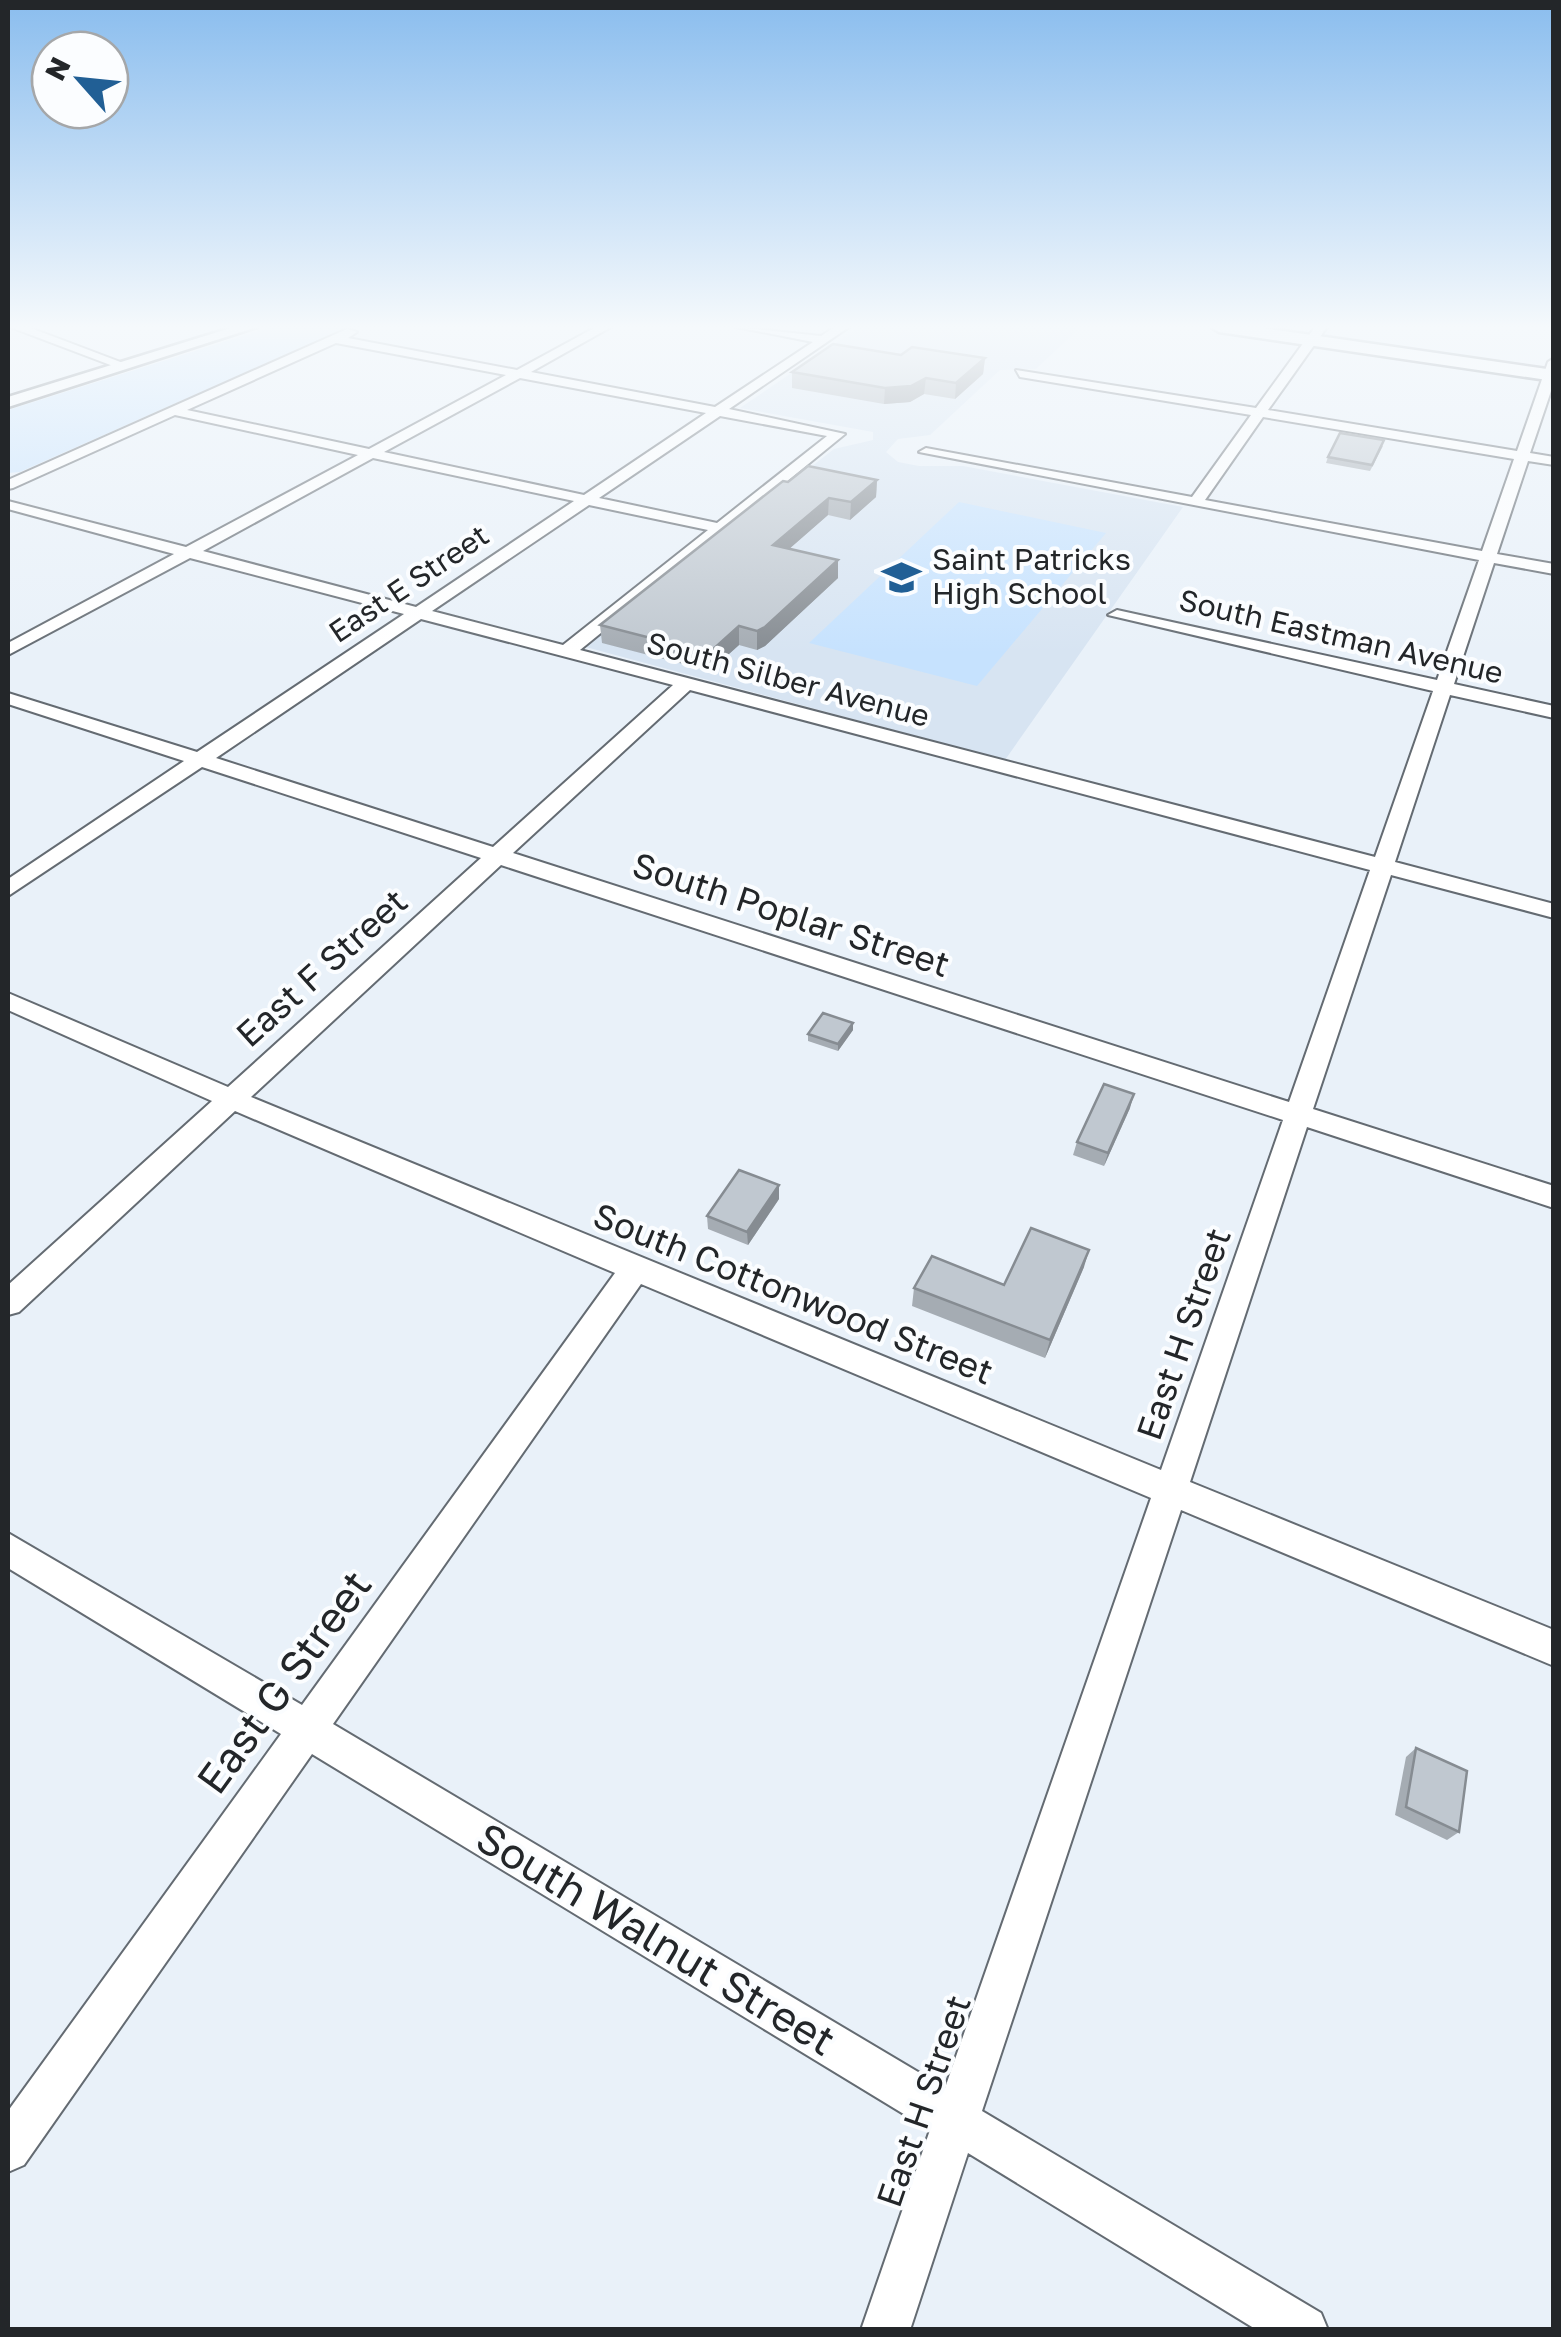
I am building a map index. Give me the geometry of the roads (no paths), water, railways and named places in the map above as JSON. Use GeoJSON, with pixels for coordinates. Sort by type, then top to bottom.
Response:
{"type":"FeatureCollection","features":[{"type":"Feature","properties":{"kind":"street"},"geometry":{"type":"LineString","coordinates":[[8,486],[118,436]]}},
{"type":"Feature","properties":{"kind":"street"},"geometry":{"type":"LineString","coordinates":[[289,436],[719,528]]}},
{"type":"Feature","properties":{"kind":"street"},"geometry":{"type":"LineString","coordinates":[[8,650],[400,436]]}},
{"type":"Feature","properties":{"kind":"street","name":"East E Street"},"geometry":{"type":"LineString","coordinates":[[8,889],[679,436]]}},
{"type":"Feature","properties":{"kind":"street"},"geometry":{"type":"LineString","coordinates":[[564,653],[835,436]]}},
{"type":"Feature","properties":{"kind":"street"},"geometry":{"type":"LineString","coordinates":[[1196,502],[1243,436]]}},
{"type":"Feature","properties":{"kind":"street"},"geometry":{"type":"LineString","coordinates":[[1403,436],[1554,461]]}},
{"type":"Feature","properties":{"kind":"street","name":"East H Street"},"geometry":{"type":"LineString","coordinates":[[886,2330],[1529,436]]}},
{"type":"Feature","properties":{"kind":"street"},"geometry":{"type":"LineString","coordinates":[[926,452],[1554,569]]}},
{"type":"Feature","properties":{"kind":"street","name":"South Silber Avenue"},"geometry":{"type":"LineString","coordinates":[[8,505],[1554,912]]}},
{"type":"Feature","properties":{"kind":"street","name":"South Eastman Avenue"},"geometry":{"type":"LineString","coordinates":[[1117,615],[1554,712]]}},
{"type":"Feature","properties":{"kind":"street","name":"East F Street"},"geometry":{"type":"LineString","coordinates":[[8,1302],[684,684]]}},
{"type":"Feature","properties":{"kind":"street","name":"South Poplar Street"},"geometry":{"type":"LineString","coordinates":[[8,698],[1554,1197]]}},
{"type":"Feature","properties":{"kind":"street","name":"South Cottonwood Street"},"geometry":{"type":"LineString","coordinates":[[8,1001],[635,1269],[1554,1648]]}},
{"type":"Feature","properties":{"kind":"street","name":"East G Street"},"geometry":{"type":"LineString","coordinates":[[8,2149],[635,1269]]}},
{"type":"Feature","properties":{"kind":"street","name":"South Walnut Street"},"geometry":{"type":"LineString","coordinates":[[8,1548],[1304,2330]]}},
{"type":"Feature","properties":{"kind":"place","name":"Saint Patricks High School"},"geometry":{"type":"Point","coordinates":[902,577]}}]}
